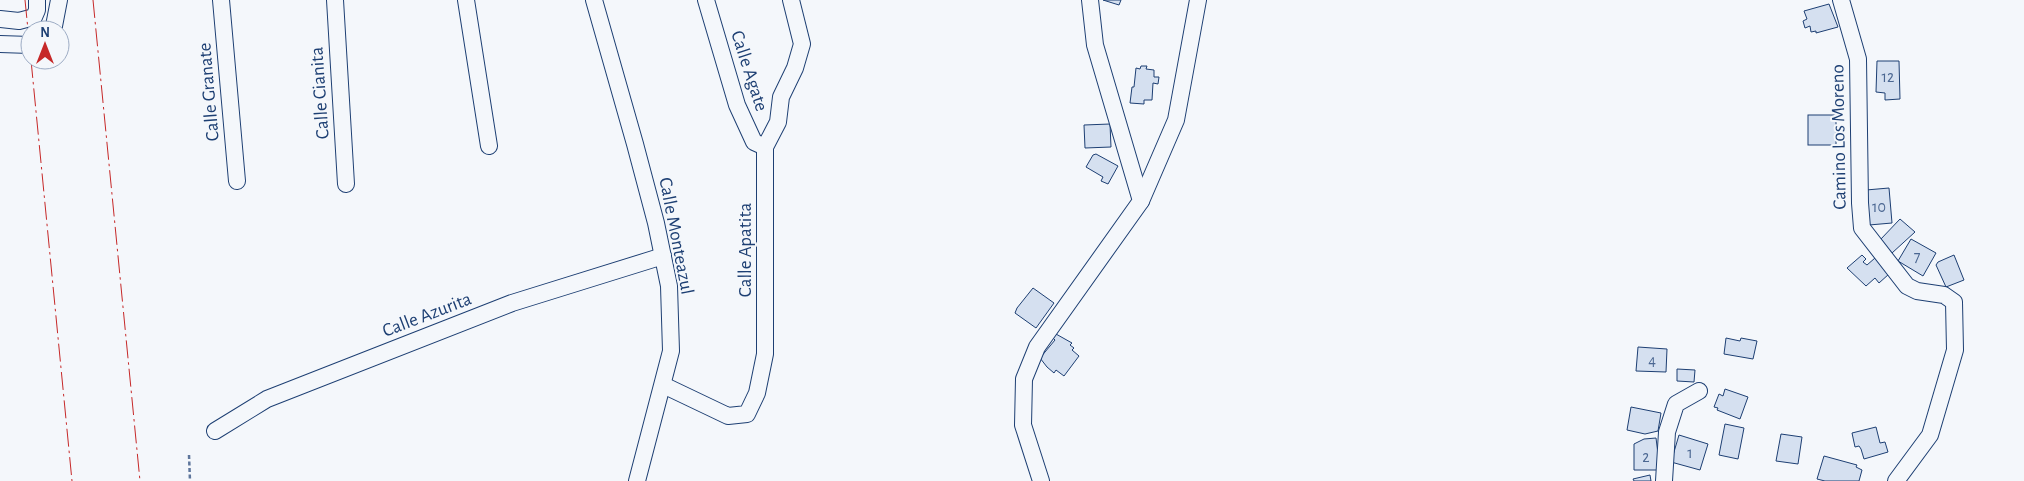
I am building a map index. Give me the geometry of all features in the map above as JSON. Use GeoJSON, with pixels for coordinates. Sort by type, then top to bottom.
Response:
{"type":"FeatureCollection","features":[{"type":"Feature","properties":{"kind":"street"},"geometry":{"type":"LineString","coordinates":[[0,20],[19,21],[34,17],[38,0]]}},
{"type":"Feature","properties":{"kind":"street"},"geometry":{"type":"LineString","coordinates":[[55,20],[60,0]]}},
{"type":"Feature","properties":{"kind":"street","name":"Calle Granate"},"geometry":{"type":"LineString","coordinates":[[221,0],[237,181]]}},
{"type":"Feature","properties":{"kind":"street","name":"Calle Cianita"},"geometry":{"type":"LineString","coordinates":[[335,0],[346,184]]}},
{"type":"Feature","properties":{"kind":"street"},"geometry":{"type":"LineString","coordinates":[[466,0],[489,146]]}},
{"type":"Feature","properties":{"kind":"street","name":"Calle Monteazul"},"geometry":{"type":"LineString","coordinates":[[594,0],[635,144],[669,286],[671,351],[637,481]]}},
{"type":"Feature","properties":{"kind":"street","name":"Calle Agate"},"geometry":{"type":"LineString","coordinates":[[706,0],[737,105],[754,142],[765,147]]}},
{"type":"Feature","properties":{"kind":"street","name":"Calle Apatita"},"geometry":{"type":"LineString","coordinates":[[663,385],[728,416],[747,414],[757,393],[765,354],[765,147],[778,122],[782,97],[795,68],[802,44],[791,0]]}},
{"type":"Feature","properties":{"kind":"street"},"geometry":{"type":"LineString","coordinates":[[1090,0],[1095,45],[1141,201]]}},
{"type":"Feature","properties":{"kind":"street"},"geometry":{"type":"LineString","coordinates":[[1041,481],[1023,425],[1024,379],[1037,347],[1141,201],[1176,120],[1198,0]]}},
{"type":"Feature","properties":{"kind":"street","name":"Camino Los Moreno"},"geometry":{"type":"LineString","coordinates":[[1841,0],[1858,59],[1862,228],[1907,286],[1917,291],[1944,295],[1954,302],[1955,350],[1930,434],[1896,481]]}},
{"type":"Feature","properties":{"kind":"street"},"geometry":{"type":"LineString","coordinates":[[0,44],[20,45]]}},
{"type":"Feature","properties":{"kind":"street","name":"Calle Azurita"},"geometry":{"type":"LineString","coordinates":[[214,431],[267,399],[494,310],[663,256]]}},
{"type":"Feature","properties":{"kind":"street"},"geometry":{"type":"LineString","coordinates":[[1664,481],[1667,432],[1676,404],[1698,391]]}},
{"type":"Feature","properties":{"kind":"path"},"geometry":{"type":"LineString","coordinates":[[189,455],[190,481]]}},
{"type":"Feature","properties":{"kind":"building"},"geometry":{"type":"Polygon","coordinates":[[[1103,0],[1121,0],[1119,5],[1103,0]]]}},
{"type":"Feature","properties":{"kind":"building"},"geometry":{"type":"Polygon","coordinates":[[[1829,4],[1838,27],[1816,33],[1816,31],[1811,32],[1810,26],[1805,28],[1803,21],[1807,19],[1804,11],[1829,4]]]}},
{"type":"Feature","properties":{"kind":"building"},"geometry":{"type":"Polygon","coordinates":[[[1877,61],[1899,61],[1900,99],[1885,100],[1885,93],[1876,92],[1877,61]]]}},
{"type":"Feature","properties":{"kind":"building"},"geometry":{"type":"Polygon","coordinates":[[[1141,66],[1147,66],[1146,69],[1154,70],[1154,77],[1159,77],[1158,84],[1153,83],[1152,100],[1144,100],[1144,104],[1130,103],[1136,68],[1140,69],[1141,66]]]}},
{"type":"Feature","properties":{"kind":"building"},"geometry":{"type":"Polygon","coordinates":[[[1808,115],[1836,115],[1836,145],[1808,145],[1808,115]]]}},
{"type":"Feature","properties":{"kind":"building"},"geometry":{"type":"Polygon","coordinates":[[[1110,124],[1111,147],[1085,148],[1084,125],[1110,124]]]}},
{"type":"Feature","properties":{"kind":"building"},"geometry":{"type":"Polygon","coordinates":[[[1096,154],[1118,166],[1108,184],[1101,181],[1103,177],[1086,167],[1093,155],[1096,154]]]}},
{"type":"Feature","properties":{"kind":"building"},"geometry":{"type":"Polygon","coordinates":[[[1889,188],[1892,223],[1869,225],[1866,190],[1889,188]]]}},
{"type":"Feature","properties":{"kind":"building"},"geometry":{"type":"Polygon","coordinates":[[[1900,219],[1915,232],[1892,253],[1880,240],[1900,219]]]}},
{"type":"Feature","properties":{"kind":"building"},"geometry":{"type":"Polygon","coordinates":[[[1911,239],[1936,253],[1923,276],[1898,261],[1911,239]]]}},
{"type":"Feature","properties":{"kind":"building"},"geometry":{"type":"Polygon","coordinates":[[[1862,255],[1866,259],[1863,262],[1867,265],[1875,258],[1889,274],[1879,283],[1875,278],[1866,286],[1847,268],[1862,255]]]}},
{"type":"Feature","properties":{"kind":"building"},"geometry":{"type":"Polygon","coordinates":[[[1954,255],[1964,280],[1946,287],[1936,265],[1938,262],[1954,255]]]}},
{"type":"Feature","properties":{"kind":"building"},"geometry":{"type":"Polygon","coordinates":[[[1033,288],[1054,303],[1036,328],[1015,313],[1033,288]]]}},
{"type":"Feature","properties":{"kind":"building"},"geometry":{"type":"Polygon","coordinates":[[[1056,334],[1072,343],[1070,345],[1074,348],[1072,350],[1079,356],[1064,376],[1056,370],[1054,373],[1040,358],[1055,340],[1053,338],[1056,334]]]}},
{"type":"Feature","properties":{"kind":"building"},"geometry":{"type":"Polygon","coordinates":[[[1726,338],[1740,341],[1741,338],[1757,341],[1753,359],[1724,354],[1726,338]]]}},
{"type":"Feature","properties":{"kind":"building"},"geometry":{"type":"Polygon","coordinates":[[[1638,347],[1667,349],[1666,372],[1636,371],[1638,347]]]}},
{"type":"Feature","properties":{"kind":"building"},"geometry":{"type":"Polygon","coordinates":[[[1677,369],[1695,370],[1694,382],[1677,381],[1677,369]]]}},
{"type":"Feature","properties":{"kind":"building"},"geometry":{"type":"Polygon","coordinates":[[[1725,389],[1748,397],[1740,419],[1714,407],[1719,394],[1723,396],[1725,389]]]}},
{"type":"Feature","properties":{"kind":"building"},"geometry":{"type":"Polygon","coordinates":[[[1631,407],[1661,413],[1658,431],[1645,434],[1627,430],[1631,407]]]}},
{"type":"Feature","properties":{"kind":"building"},"geometry":{"type":"Polygon","coordinates":[[[1725,424],[1744,428],[1738,459],[1719,455],[1725,424]]]}},
{"type":"Feature","properties":{"kind":"building"},"geometry":{"type":"Polygon","coordinates":[[[1876,427],[1880,443],[1885,442],[1888,452],[1864,459],[1859,446],[1855,447],[1852,433],[1876,427]]]}},
{"type":"Feature","properties":{"kind":"building"},"geometry":{"type":"Polygon","coordinates":[[[1781,434],[1802,437],[1798,464],[1776,461],[1781,434]]]}},
{"type":"Feature","properties":{"kind":"building"},"geometry":{"type":"Polygon","coordinates":[[[1679,435],[1708,444],[1700,470],[1671,462],[1679,435]]]}},
{"type":"Feature","properties":{"kind":"building"},"geometry":{"type":"Polygon","coordinates":[[[1656,438],[1660,470],[1634,470],[1634,444],[1644,439],[1656,438]]]}},
{"type":"Feature","properties":{"kind":"building"},"geometry":{"type":"Polygon","coordinates":[[[1824,456],[1857,465],[1856,467],[1862,470],[1859,481],[1825,481],[1817,479],[1824,456]]]}},
{"type":"Feature","properties":{"kind":"building"},"geometry":{"type":"Polygon","coordinates":[[[1650,475],[1651,481],[1634,481],[1633,479],[1650,475]]]}},
{"type":"Feature","properties":{"kind":"power"},"geometry":{"type":"LineString","coordinates":[[25,0],[27,20]]}},
{"type":"Feature","properties":{"kind":"power"},"geometry":{"type":"LineString","coordinates":[[93,0],[140,481]]}},
{"type":"Feature","properties":{"kind":"power"},"geometry":{"type":"LineString","coordinates":[[32,70],[72,481]]}}]}
